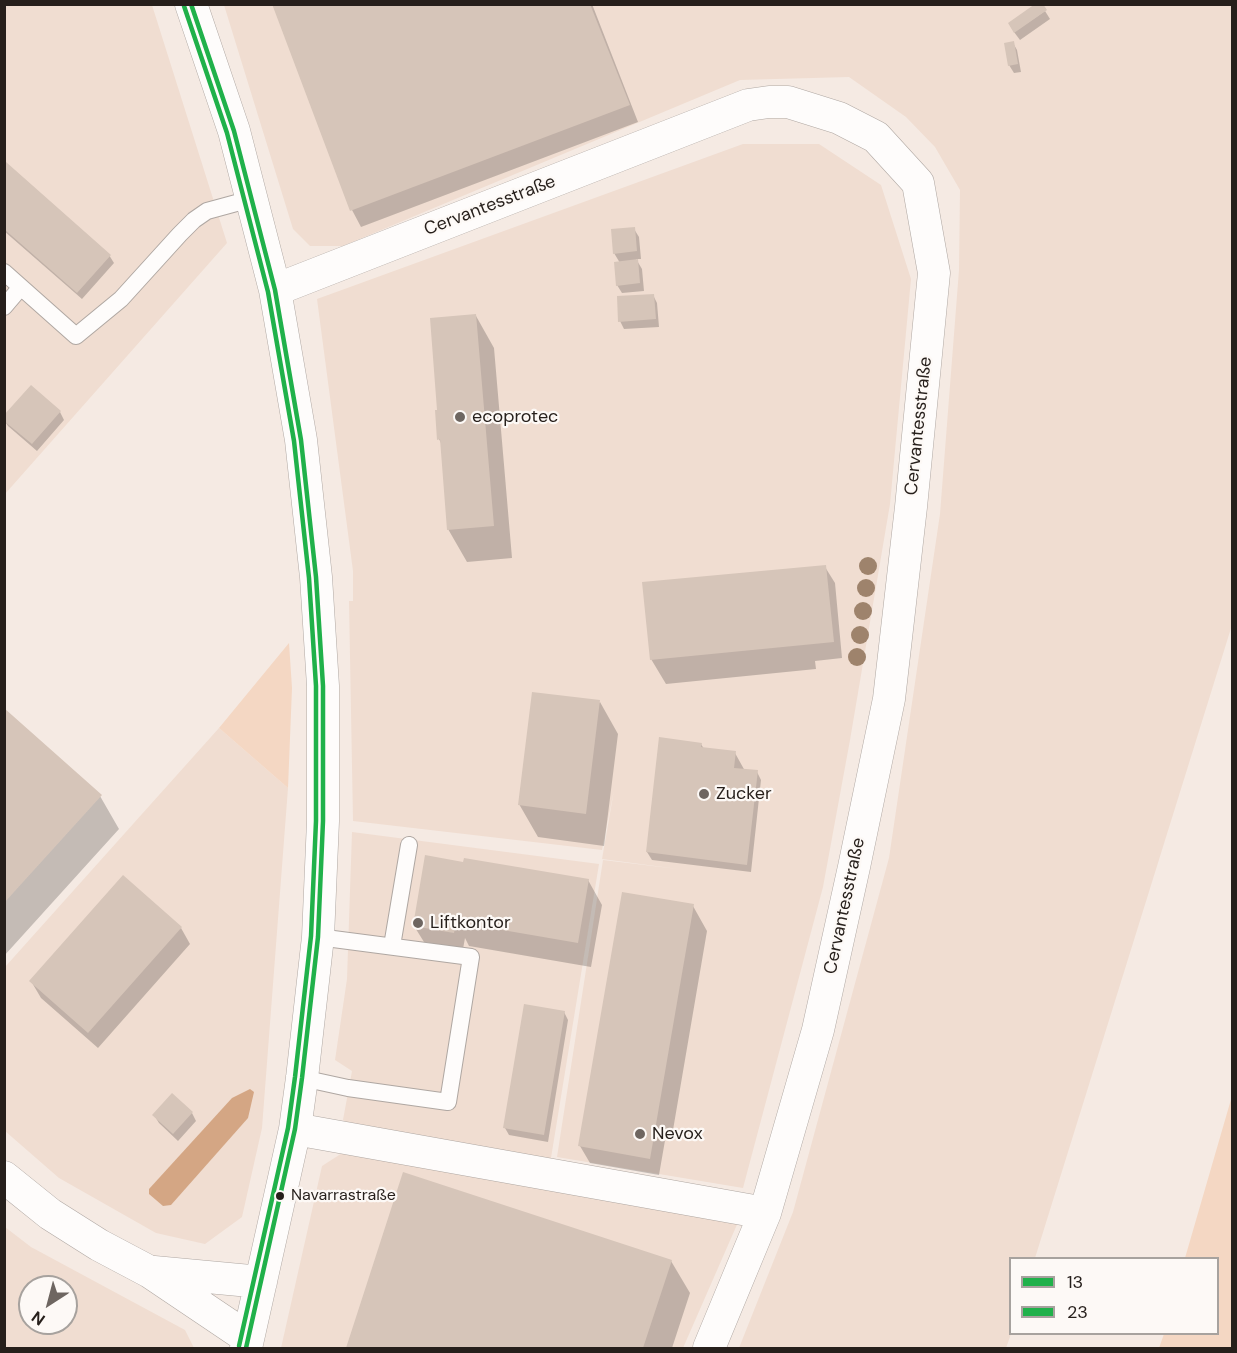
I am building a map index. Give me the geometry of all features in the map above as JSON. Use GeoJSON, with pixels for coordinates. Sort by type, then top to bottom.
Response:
{"type":"FeatureCollection","features":[{"type":"Feature","properties":{"kind":"street"},"geometry":{"type":"LineString","coordinates":[[4,1177],[50,1215],[150,1272],[247,1343],[295,1129],[303,1078],[318,937],[323,821],[323,703],[316,577],[301,440],[275,290],[234,131],[191,4]]}},
{"type":"Feature","properties":{"kind":"street","name":"Cervantesstraße"},"geometry":{"type":"LineString","coordinates":[[275,290],[748,105],[788,102],[839,118],[876,137],[918,183],[934,273],[889,699],[818,1030],[765,1213],[709,1348]]}},
{"type":"Feature","properties":{"kind":"street"},"geometry":{"type":"LineString","coordinates":[[295,1129],[765,1213]]}},
{"type":"Feature","properties":{"kind":"street"},"geometry":{"type":"LineString","coordinates":[[150,1272],[261,1282]]}},
{"type":"Feature","properties":{"kind":"lane"},"geometry":{"type":"LineString","coordinates":[[4,273],[76,336],[121,299],[194,220],[207,211],[251,199]]}},
{"type":"Feature","properties":{"kind":"lane"},"geometry":{"type":"LineString","coordinates":[[4,307],[21,287]]}},
{"type":"Feature","properties":{"kind":"lane"},"geometry":{"type":"LineString","coordinates":[[392,946],[409,845]]}},
{"type":"Feature","properties":{"kind":"lane"},"geometry":{"type":"LineString","coordinates":[[303,1078],[348,1088],[448,1102],[471,957],[318,937]]}},
{"type":"Feature","properties":{"kind":"shaded area"},"geometry":{"type":"Polygon","coordinates":[[[5,5],[152,5],[227,243],[5,494],[5,5]]]}},
{"type":"Feature","properties":{"kind":"shaded area"},"geometry":{"type":"Polygon","coordinates":[[[224,5],[1232,5],[1232,625],[1035,1257],[1009,1257],[1011,1335],[1006,1348],[739,1348],[793,1212],[889,858],[940,514],[959,270],[960,190],[935,147],[906,117],[849,77],[740,80],[343,246],[310,246],[293,229],[224,5]]]}},
{"type":"Feature","properties":{"kind":"shaded area"},"geometry":{"type":"Polygon","coordinates":[[[743,144],[819,144],[881,185],[911,279],[890,504],[823,887],[743,1188],[557,1157],[603,860],[678,869],[602,859],[614,790],[602,850],[353,821],[349,601],[353,601],[353,571],[317,299],[743,144]]]}},
{"type":"Feature","properties":{"kind":"shaded area"},"geometry":{"type":"Polygon","coordinates":[[[289,643],[292,688],[288,788],[219,728],[289,643]]]}},
{"type":"Feature","properties":{"kind":"shaded area"},"geometry":{"type":"Polygon","coordinates":[[[219,728],[288,788],[262,1128],[242,1217],[205,1244],[156,1233],[59,1178],[5,1131],[5,967],[219,728]]]}},
{"type":"Feature","properties":{"kind":"shaded area"},"geometry":{"type":"Polygon","coordinates":[[[352,832],[599,864],[550,1164],[353,1132],[343,1120],[352,1071],[335,1060],[347,979],[352,832]]]}},
{"type":"Feature","properties":{"kind":"shaded area"},"geometry":{"type":"Polygon","coordinates":[[[250,1089],[254,1092],[248,1118],[171,1205],[163,1206],[149,1194],[149,1189],[232,1098],[250,1089]]]}},
{"type":"Feature","properties":{"kind":"shaded area"},"geometry":{"type":"Polygon","coordinates":[[[1232,1096],[1232,1348],[1159,1348],[1164,1335],[1219,1335],[1219,1257],[1185,1257],[1232,1096]]]}},
{"type":"Feature","properties":{"kind":"shaded area"},"geometry":{"type":"Polygon","coordinates":[[[350,1148],[739,1220],[683,1348],[281,1348],[322,1166],[350,1148]]]}},
{"type":"Feature","properties":{"kind":"shaded area"},"geometry":{"type":"Polygon","coordinates":[[[5,1227],[31,1247],[185,1330],[194,1348],[5,1348],[5,1227]]]}},
{"type":"Feature","properties":{"kind":"building"},"geometry":{"type":"Polygon","coordinates":[[[272,4],[590,4],[630,105],[350,211],[272,4]]]}},
{"type":"Feature","properties":{"kind":"building"},"geometry":{"type":"Polygon","coordinates":[[[1035,4],[1043,4],[1047,10],[1014,33],[1008,23],[1035,4]]]}},
{"type":"Feature","properties":{"kind":"building"},"geometry":{"type":"Polygon","coordinates":[[[1014,41],[1018,64],[1008,66],[1004,43],[1014,41]]]}},
{"type":"Feature","properties":{"kind":"building"},"geometry":{"type":"Polygon","coordinates":[[[6,162],[111,255],[77,293],[4,229],[4,164],[6,162]]]}},
{"type":"Feature","properties":{"kind":"building"},"geometry":{"type":"Polygon","coordinates":[[[635,227],[637,251],[613,254],[611,229],[635,227]]]}},
{"type":"Feature","properties":{"kind":"building"},"geometry":{"type":"Polygon","coordinates":[[[638,259],[640,283],[616,286],[614,262],[638,259]]]}},
{"type":"Feature","properties":{"kind":"building"},"geometry":{"type":"Polygon","coordinates":[[[654,294],[656,319],[618,322],[617,296],[654,294]]]}},
{"type":"Feature","properties":{"kind":"building","name":"ecoprotec"},"geometry":{"type":"Polygon","coordinates":[[[476,314],[494,526],[447,530],[440,439],[437,440],[430,318],[476,314]]]}},
{"type":"Feature","properties":{"kind":"building"},"geometry":{"type":"Polygon","coordinates":[[[31,385],[61,411],[32,444],[4,421],[4,415],[31,385]]]}},
{"type":"Feature","properties":{"kind":"building"},"geometry":{"type":"Polygon","coordinates":[[[826,565],[834,642],[650,660],[642,582],[826,565]]]}},
{"type":"Feature","properties":{"kind":"building"},"geometry":{"type":"Polygon","coordinates":[[[532,692],[600,700],[586,814],[518,805],[532,692]]]}},
{"type":"Feature","properties":{"kind":"building"},"geometry":{"type":"Polygon","coordinates":[[[4,708],[102,795],[4,903],[4,708]]]}},
{"type":"Feature","properties":{"kind":"building","name":"Zucker"},"geometry":{"type":"Polygon","coordinates":[[[659,737],[702,743],[701,747],[736,751],[734,768],[758,770],[747,865],[646,852],[659,737]]]}},
{"type":"Feature","properties":{"kind":"building"},"geometry":{"type":"Polygon","coordinates":[[[425,855],[463,862],[464,858],[589,879],[578,943],[456,922],[454,933],[413,926],[425,855]]]}},
{"type":"Feature","properties":{"kind":"building"},"geometry":{"type":"Polygon","coordinates":[[[123,875],[182,927],[88,1033],[29,981],[123,875]]]}},
{"type":"Feature","properties":{"kind":"building"},"geometry":{"type":"Polygon","coordinates":[[[622,892],[694,904],[650,1159],[578,1146],[622,892]]]}},
{"type":"Feature","properties":{"kind":"building"},"geometry":{"type":"Polygon","coordinates":[[[524,1004],[565,1011],[544,1135],[503,1128],[524,1004]]]}},
{"type":"Feature","properties":{"kind":"building"},"geometry":{"type":"Polygon","coordinates":[[[172,1093],[193,1112],[173,1134],[152,1115],[172,1093]]]}},
{"type":"Feature","properties":{"kind":"building"},"geometry":{"type":"Polygon","coordinates":[[[403,1172],[672,1260],[643,1348],[346,1348],[403,1172]]]}},
{"type":"Feature","properties":{"kind":"transit line","name":"13"},"geometry":{"type":"LineString","coordinates":[[191,4],[234,131],[275,290],[301,440],[316,577],[323,686],[323,821],[318,937],[302,1078],[295,1129],[246,1348]]}},
{"type":"Feature","properties":{"kind":"transit line","name":"23"},"geometry":{"type":"LineString","coordinates":[[184,6],[227,133],[268,292],[294,441],[309,578],[316,686],[316,821],[311,936],[295,1077],[288,1128],[239,1346]]}},
{"type":"Feature","properties":{"kind":"place","name":"ecoprotec"},"geometry":{"type":"Point","coordinates":[460,417]}},
{"type":"Feature","properties":{"kind":"place","name":"Zucker"},"geometry":{"type":"Point","coordinates":[704,794]}},
{"type":"Feature","properties":{"kind":"place","name":"Liftkontor"},"geometry":{"type":"Point","coordinates":[418,923]}},
{"type":"Feature","properties":{"kind":"place","name":"Nevox"},"geometry":{"type":"Point","coordinates":[640,1134]}},
{"type":"Feature","properties":{"kind":"place","name":"Navarrastraße"},"geometry":{"type":"Point","coordinates":[280,1196]}}]}
